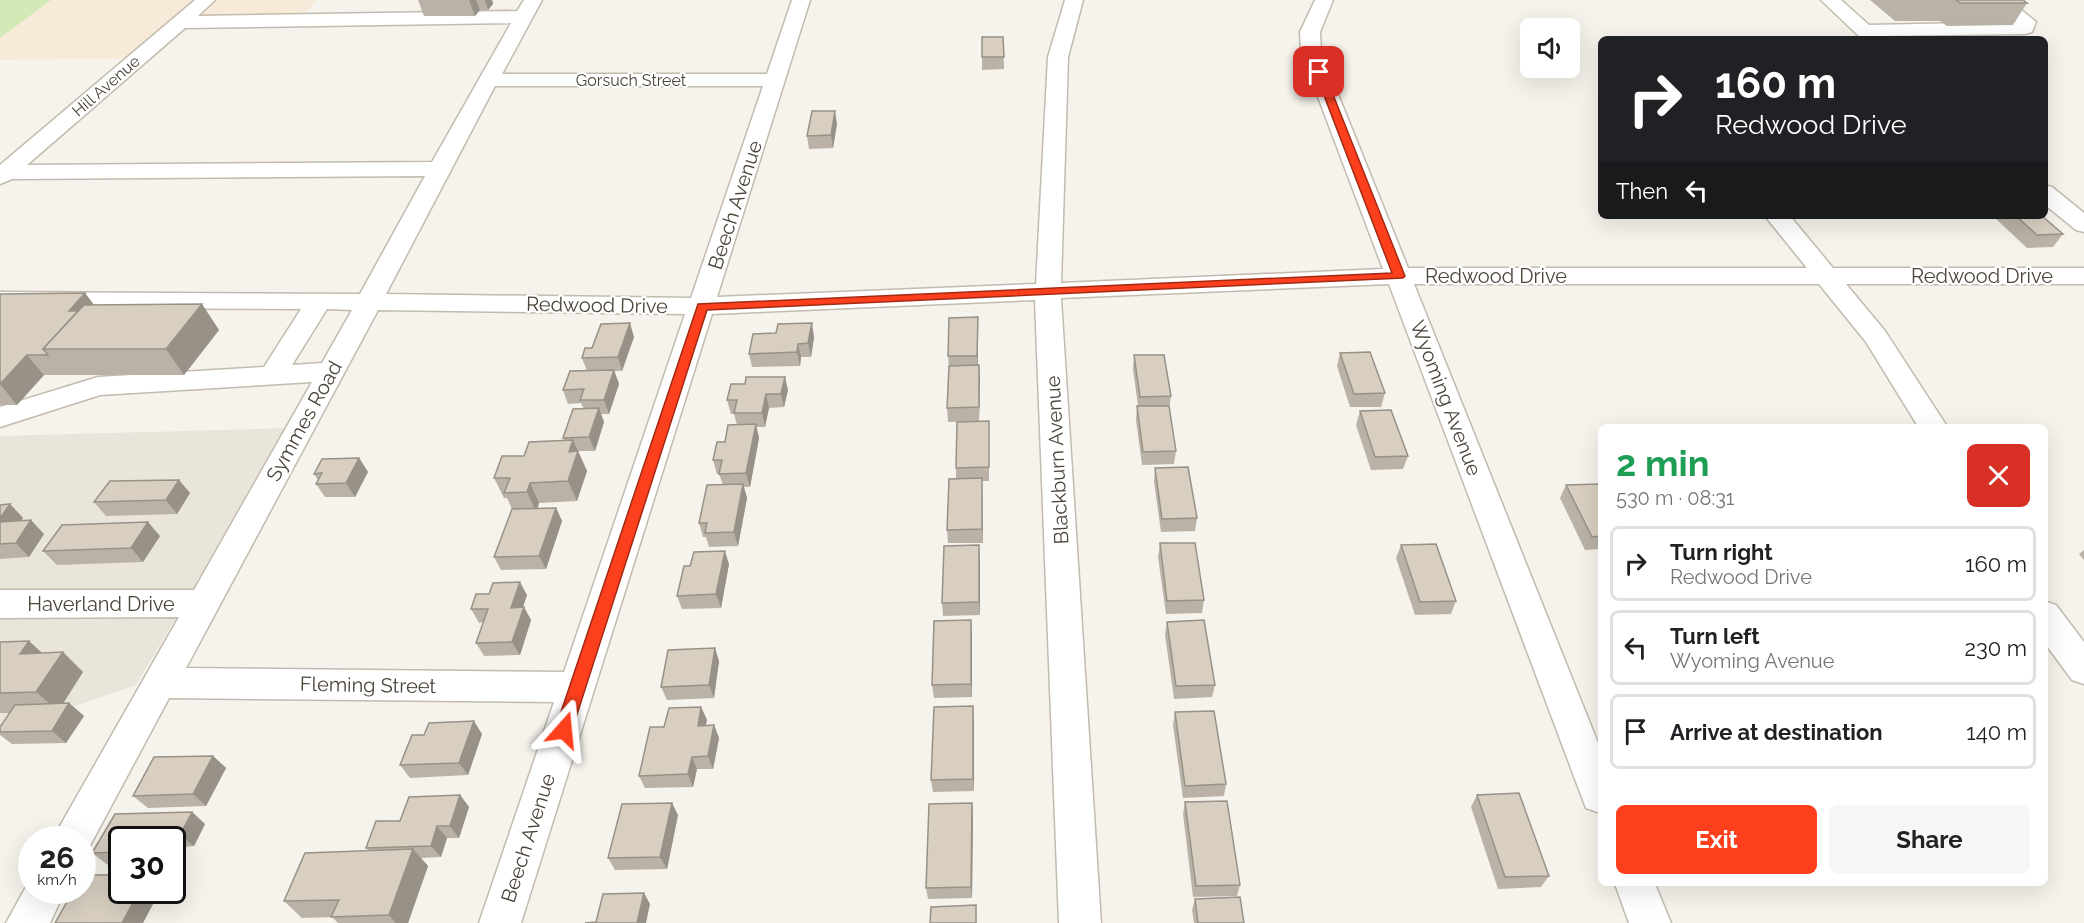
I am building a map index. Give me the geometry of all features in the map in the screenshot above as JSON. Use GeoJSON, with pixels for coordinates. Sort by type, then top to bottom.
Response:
{"type":"FeatureCollection","features":[{"type":"Feature","properties":{"kind":"street","name":"Hill Avenue"},"geometry":{"type":"LineString","coordinates":[[2,174],[206,0]]}},
{"type":"Feature","properties":{"kind":"street"},"geometry":{"type":"LineString","coordinates":[[323,20],[339,0]]}},
{"type":"Feature","properties":{"kind":"street","name":"Beech Avenue"},"geometry":{"type":"LineString","coordinates":[[500,923],[801,0]]}},
{"type":"Feature","properties":{"kind":"street","name":"Blackburn Avenue"},"geometry":{"type":"LineString","coordinates":[[1074,0],[1058,57],[1048,291],[1080,923]]}},
{"type":"Feature","properties":{"kind":"street","name":"Wyoming Avenue"},"geometry":{"type":"LineString","coordinates":[[1324,0],[1310,32],[1311,52],[1598,790]]}},
{"type":"Feature","properties":{"kind":"street"},"geometry":{"type":"LineString","coordinates":[[1830,0],[1892,30],[2025,28],[2027,22],[1997,0]]}},
{"type":"Feature","properties":{"kind":"street"},"geometry":{"type":"LineString","coordinates":[[181,22],[323,20],[528,8]]}},
{"type":"Feature","properties":{"kind":"street","name":"Symmes Road"},"geometry":{"type":"LineString","coordinates":[[80,826],[369,303],[528,8]]}},
{"type":"Feature","properties":{"kind":"street","name":"Gorsuch Street"},"geometry":{"type":"LineString","coordinates":[[488,80],[774,80]]}},
{"type":"Feature","properties":{"kind":"street"},"geometry":{"type":"LineString","coordinates":[[2,174],[442,169]]}},
{"type":"Feature","properties":{"kind":"street"},"geometry":{"type":"LineString","coordinates":[[2048,195],[2084,225]]}},
{"type":"Feature","properties":{"kind":"street"},"geometry":{"type":"LineString","coordinates":[[1779,219],[1876,337],[1931,424]]}},
{"type":"Feature","properties":{"kind":"street","name":"Redwood Drive"},"geometry":{"type":"LineString","coordinates":[[0,300],[130,299],[703,306],[1399,276],[1825,274],[2084,276]]}},
{"type":"Feature","properties":{"kind":"street"},"geometry":{"type":"LineString","coordinates":[[273,374],[318,303]]}},
{"type":"Feature","properties":{"kind":"street"},"geometry":{"type":"LineString","coordinates":[[0,417],[65,394],[98,386],[331,372]]}},
{"type":"Feature","properties":{"kind":"street","name":"Haverland Drive"},"geometry":{"type":"LineString","coordinates":[[0,604],[202,603]]}},
{"type":"Feature","properties":{"kind":"street"},"geometry":{"type":"LineString","coordinates":[[2048,620],[2084,669]]}},
{"type":"Feature","properties":{"kind":"street","name":"Fleming Street"},"geometry":{"type":"LineString","coordinates":[[158,683],[578,687]]}},
{"type":"Feature","properties":{"kind":"street"},"geometry":{"type":"LineString","coordinates":[[1636,886],[1650,923]]}},
{"type":"Feature","properties":{"kind":"street"},"geometry":{"type":"LineString","coordinates":[[27,923],[38,904]]}},
{"type":"Feature","properties":{"kind":"shaded area"},"geometry":{"type":"Polygon","coordinates":[[[51,0],[317,0],[299,19],[169,25],[130,58],[0,60],[0,38],[51,0]]]}},
{"type":"Feature","properties":{"kind":"shaded area"},"geometry":{"type":"Polygon","coordinates":[[[290,428],[136,685],[0,732],[0,436],[290,428]]]}},
{"type":"Feature","properties":{"kind":"green space"},"geometry":{"type":"Polygon","coordinates":[[[0,0],[51,0],[0,38],[0,0]]]}},
{"type":"Feature","properties":{"kind":"building"},"geometry":{"type":"Polygon","coordinates":[[[1956,0],[2023,0],[2027,3],[1960,3],[1956,0]]]}},
{"type":"Feature","properties":{"kind":"building"},"geometry":{"type":"Polygon","coordinates":[[[982,37],[1003,37],[1004,57],[982,57],[982,37]]]}},
{"type":"Feature","properties":{"kind":"building"},"geometry":{"type":"Polygon","coordinates":[[[812,111],[835,111],[831,135],[807,136],[812,111]]]}},
{"type":"Feature","properties":{"kind":"building"},"geometry":{"type":"Polygon","coordinates":[[[2019,219],[2046,219],[2063,234],[2037,235],[2019,219]]]}},
{"type":"Feature","properties":{"kind":"building"},"geometry":{"type":"Polygon","coordinates":[[[85,293],[69,311],[78,311],[43,349],[48,355],[27,355],[0,384],[0,294],[85,293]]]}},
{"type":"Feature","properties":{"kind":"building"},"geometry":{"type":"Polygon","coordinates":[[[202,304],[166,349],[43,349],[84,305],[202,304]]]}},
{"type":"Feature","properties":{"kind":"building"},"geometry":{"type":"Polygon","coordinates":[[[978,317],[977,356],[948,356],[949,318],[978,317]]]}},
{"type":"Feature","properties":{"kind":"building"},"geometry":{"type":"Polygon","coordinates":[[[630,323],[618,357],[582,358],[585,348],[592,348],[601,324],[630,323]]]}},
{"type":"Feature","properties":{"kind":"building"},"geometry":{"type":"Polygon","coordinates":[[[812,323],[808,343],[798,344],[797,352],[749,354],[753,334],[776,333],[778,324],[812,323]]]}},
{"type":"Feature","properties":{"kind":"building"},"geometry":{"type":"Polygon","coordinates":[[[1370,352],[1385,393],[1354,394],[1340,353],[1370,352]]]}},
{"type":"Feature","properties":{"kind":"building"},"geometry":{"type":"Polygon","coordinates":[[[1134,355],[1164,355],[1171,396],[1140,397],[1134,355]]]}},
{"type":"Feature","properties":{"kind":"building"},"geometry":{"type":"Polygon","coordinates":[[[979,365],[979,407],[947,408],[949,366],[979,365]]]}},
{"type":"Feature","properties":{"kind":"building"},"geometry":{"type":"Polygon","coordinates":[[[614,370],[604,400],[580,400],[584,389],[563,390],[570,371],[614,370]]]}},
{"type":"Feature","properties":{"kind":"building"},"geometry":{"type":"Polygon","coordinates":[[[746,377],[785,377],[781,394],[766,394],[762,413],[734,413],[737,400],[727,400],[731,384],[745,384],[746,377]]]}},
{"type":"Feature","properties":{"kind":"building"},"geometry":{"type":"Polygon","coordinates":[[[1137,406],[1169,406],[1176,451],[1143,452],[1137,406]]]}},
{"type":"Feature","properties":{"kind":"building"},"geometry":{"type":"Polygon","coordinates":[[[599,408],[589,437],[563,438],[573,409],[599,408]]]}},
{"type":"Feature","properties":{"kind":"building"},"geometry":{"type":"Polygon","coordinates":[[[1391,410],[1408,456],[1375,457],[1360,411],[1391,410]]]}},
{"type":"Feature","properties":{"kind":"building"},"geometry":{"type":"Polygon","coordinates":[[[989,421],[989,467],[956,468],[957,422],[989,421]]]}},
{"type":"Feature","properties":{"kind":"building"},"geometry":{"type":"Polygon","coordinates":[[[756,424],[746,473],[719,474],[722,460],[713,460],[717,442],[725,442],[728,425],[756,424]]]}},
{"type":"Feature","properties":{"kind":"building"},"geometry":{"type":"Polygon","coordinates":[[[573,440],[569,452],[578,451],[568,481],[530,483],[527,492],[504,493],[510,478],[494,478],[502,456],[524,456],[529,442],[573,440]]]}},
{"type":"Feature","properties":{"kind":"building"},"geometry":{"type":"Polygon","coordinates":[[[359,458],[346,483],[316,484],[322,473],[314,474],[322,459],[359,458]]]}},
{"type":"Feature","properties":{"kind":"building"},"geometry":{"type":"Polygon","coordinates":[[[1188,467],[1197,518],[1162,519],[1155,468],[1188,467]]]}},
{"type":"Feature","properties":{"kind":"building"},"geometry":{"type":"Polygon","coordinates":[[[982,478],[982,529],[947,530],[949,479],[982,478]]]}},
{"type":"Feature","properties":{"kind":"building"},"geometry":{"type":"Polygon","coordinates":[[[179,480],[166,500],[94,502],[110,481],[179,480]]]}},
{"type":"Feature","properties":{"kind":"building"},"geometry":{"type":"Polygon","coordinates":[[[743,484],[734,532],[705,533],[707,523],[699,523],[707,485],[743,484]]]}},
{"type":"Feature","properties":{"kind":"building"},"geometry":{"type":"Polygon","coordinates":[[[1598,484],[1598,536],[1592,537],[1566,485],[1598,484]]]}},
{"type":"Feature","properties":{"kind":"building"},"geometry":{"type":"Polygon","coordinates":[[[10,504],[0,518],[0,505],[10,504]]]}},
{"type":"Feature","properties":{"kind":"building"},"geometry":{"type":"Polygon","coordinates":[[[556,508],[539,556],[494,557],[512,509],[556,508]]]}},
{"type":"Feature","properties":{"kind":"building"},"geometry":{"type":"Polygon","coordinates":[[[31,520],[16,543],[0,544],[0,522],[31,520]]]}},
{"type":"Feature","properties":{"kind":"building"},"geometry":{"type":"Polygon","coordinates":[[[148,522],[131,548],[43,551],[62,525],[148,522]]]}},
{"type":"Feature","properties":{"kind":"building"},"geometry":{"type":"Polygon","coordinates":[[[1160,543],[1195,543],[1204,600],[1167,601],[1160,543]]]}},
{"type":"Feature","properties":{"kind":"building"},"geometry":{"type":"Polygon","coordinates":[[[1436,544],[1456,601],[1420,602],[1401,545],[1436,544]]]}},
{"type":"Feature","properties":{"kind":"building"},"geometry":{"type":"Polygon","coordinates":[[[979,545],[979,602],[942,603],[944,546],[979,545]]]}},
{"type":"Feature","properties":{"kind":"building"},"geometry":{"type":"Polygon","coordinates":[[[725,551],[716,594],[677,596],[684,566],[690,566],[694,552],[725,551]]]}},
{"type":"Feature","properties":{"kind":"building"},"geometry":{"type":"Polygon","coordinates":[[[520,582],[511,608],[524,607],[512,642],[476,643],[488,609],[471,609],[476,594],[489,594],[493,583],[520,582]]]}},
{"type":"Feature","properties":{"kind":"building"},"geometry":{"type":"Polygon","coordinates":[[[971,620],[971,684],[932,685],[934,621],[971,620]]]}},
{"type":"Feature","properties":{"kind":"building"},"geometry":{"type":"Polygon","coordinates":[[[1204,620],[1215,685],[1176,686],[1167,622],[1204,620]]]}},
{"type":"Feature","properties":{"kind":"building"},"geometry":{"type":"Polygon","coordinates":[[[29,641],[20,654],[63,652],[36,692],[0,693],[0,642],[29,641]]]}},
{"type":"Feature","properties":{"kind":"building"},"geometry":{"type":"Polygon","coordinates":[[[715,648],[709,685],[661,687],[668,650],[715,648]]]}},
{"type":"Feature","properties":{"kind":"building"},"geometry":{"type":"Polygon","coordinates":[[[69,703],[52,731],[0,732],[0,727],[15,705],[69,703]]]}},
{"type":"Feature","properties":{"kind":"building"},"geometry":{"type":"Polygon","coordinates":[[[973,706],[973,779],[931,780],[934,707],[973,706]]]}},
{"type":"Feature","properties":{"kind":"building"},"geometry":{"type":"Polygon","coordinates":[[[701,707],[698,726],[714,725],[708,756],[692,757],[688,774],[639,776],[650,727],[664,727],[669,708],[701,707]]]}},
{"type":"Feature","properties":{"kind":"building"},"geometry":{"type":"Polygon","coordinates":[[[1214,711],[1226,784],[1185,786],[1175,712],[1214,711]]]}},
{"type":"Feature","properties":{"kind":"building"},"geometry":{"type":"Polygon","coordinates":[[[474,721],[459,763],[400,765],[412,735],[424,735],[429,723],[474,721]]]}},
{"type":"Feature","properties":{"kind":"building"},"geometry":{"type":"Polygon","coordinates":[[[213,756],[193,794],[133,796],[154,757],[213,756]]]}},
{"type":"Feature","properties":{"kind":"building"},"geometry":{"type":"Polygon","coordinates":[[[1519,793],[1549,876],[1505,877],[1477,795],[1519,793]]]}},
{"type":"Feature","properties":{"kind":"building"},"geometry":{"type":"Polygon","coordinates":[[[460,795],[450,826],[437,826],[431,846],[366,848],[376,821],[400,821],[409,797],[460,795]]]}},
{"type":"Feature","properties":{"kind":"building"},"geometry":{"type":"Polygon","coordinates":[[[1227,801],[1240,885],[1196,886],[1185,802],[1227,801]]]}},
{"type":"Feature","properties":{"kind":"building"},"geometry":{"type":"Polygon","coordinates":[[[672,803],[660,857],[608,858],[622,804],[672,803]]]}},
{"type":"Feature","properties":{"kind":"building"},"geometry":{"type":"Polygon","coordinates":[[[972,803],[971,887],[926,888],[929,804],[972,803]]]}},
{"type":"Feature","properties":{"kind":"building"},"geometry":{"type":"Polygon","coordinates":[[[192,812],[185,826],[108,826],[108,852],[96,853],[96,846],[115,814],[192,812]]]}},
{"type":"Feature","properties":{"kind":"building"},"geometry":{"type":"Polygon","coordinates":[[[413,849],[389,915],[331,917],[339,900],[284,901],[305,853],[413,849]]]}},
{"type":"Feature","properties":{"kind":"building"},"geometry":{"type":"Polygon","coordinates":[[[96,875],[108,875],[108,904],[132,904],[122,923],[55,923],[66,904],[96,904],[96,875]]]}},
{"type":"Feature","properties":{"kind":"building"},"geometry":{"type":"Polygon","coordinates":[[[644,893],[637,923],[585,923],[596,922],[603,894],[644,893]]]}},
{"type":"Feature","properties":{"kind":"building"},"geometry":{"type":"Polygon","coordinates":[[[1240,897],[1244,923],[1198,923],[1195,899],[1240,897]]]}},
{"type":"Feature","properties":{"kind":"building"},"geometry":{"type":"Polygon","coordinates":[[[976,905],[976,923],[930,923],[931,907],[976,905]]]}},
{"type":"Feature","properties":{"kind":"route"},"geometry":{"type":"LineString","coordinates":[[564,730],[703,306],[1399,276],[1319,72]]}}]}
